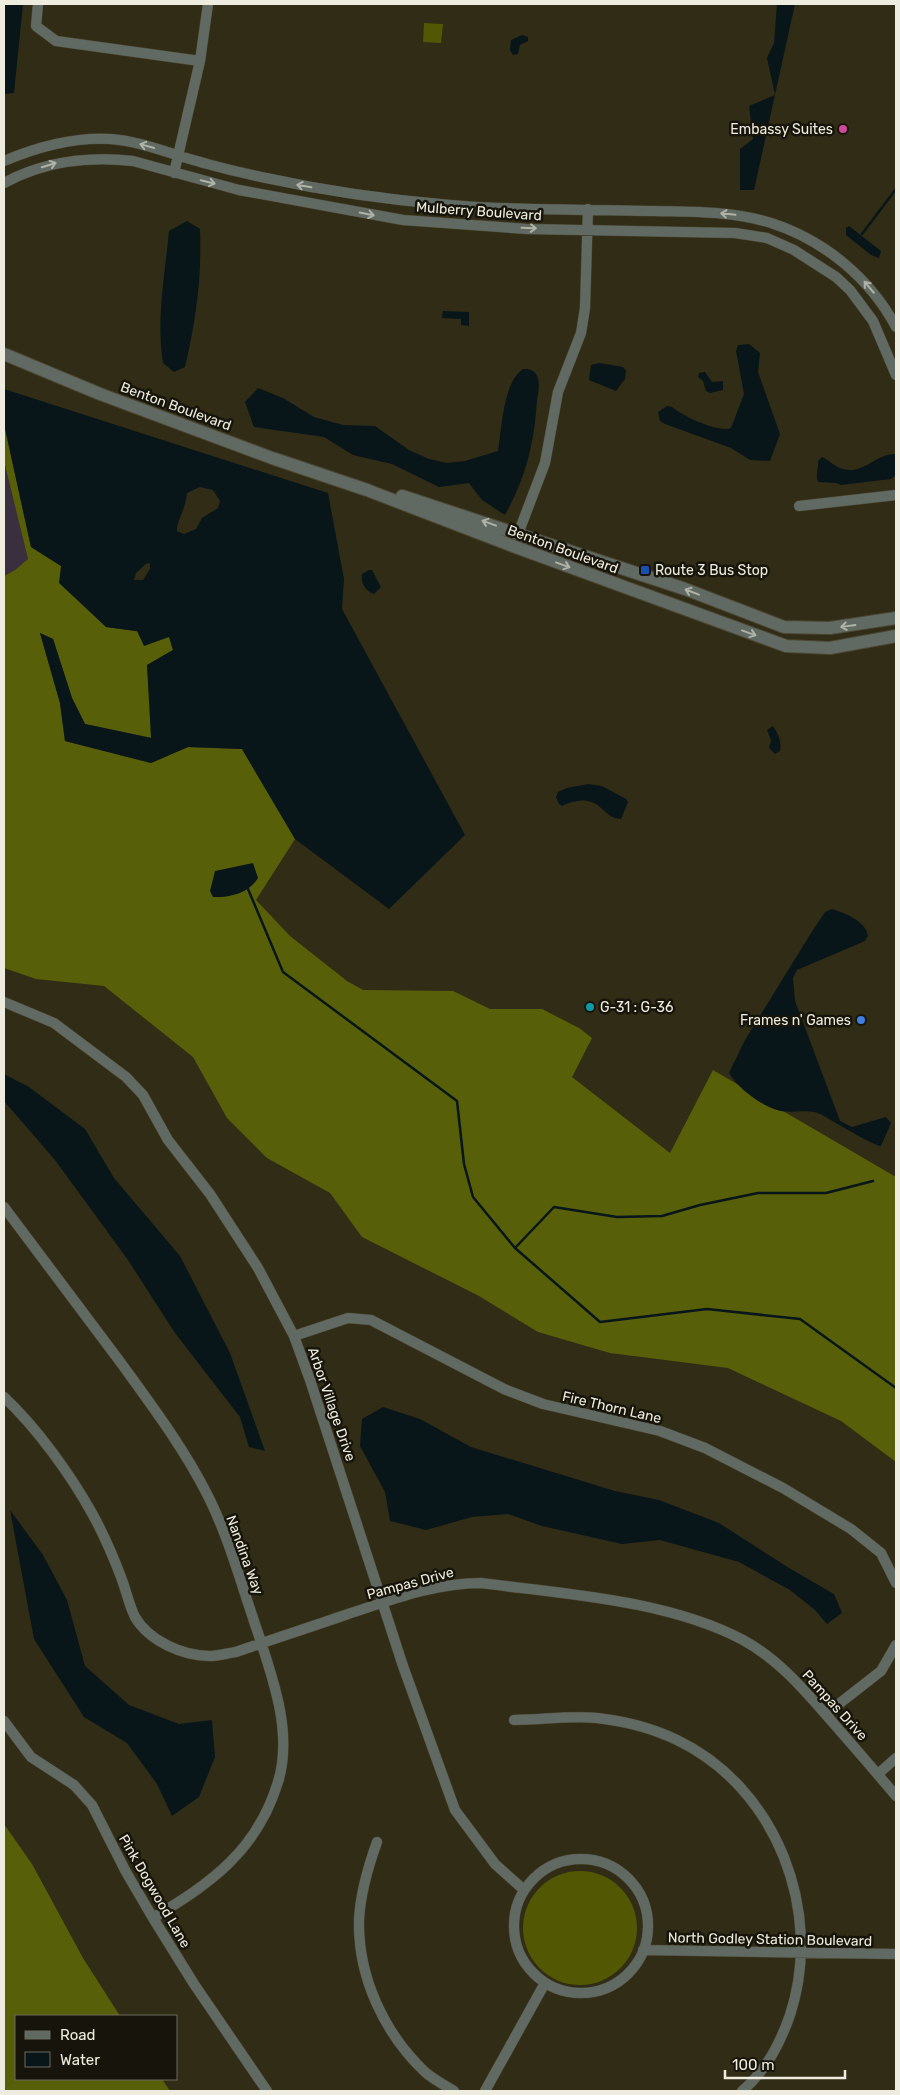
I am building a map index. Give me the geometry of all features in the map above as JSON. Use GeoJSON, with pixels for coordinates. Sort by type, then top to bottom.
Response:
{"type":"FeatureCollection","features":[{"type":"Feature","properties":{"kind":"street"},"geometry":{"type":"LineString","coordinates":[[38,4],[36,26],[56,41],[200,61]]}},
{"type":"Feature","properties":{"kind":"street"},"geometry":{"type":"LineString","coordinates":[[174,173],[200,61],[208,4]]}},
{"type":"Feature","properties":{"kind":"street","name":"Mulberry Boulevard"},"geometry":{"type":"LineString","coordinates":[[5,161],[55,144],[93,139],[121,140],[286,182],[457,206],[731,214],[759,219],[792,231],[834,255],[860,276],[883,305],[896,327]]}},
{"type":"Feature","properties":{"kind":"street","name":"Mulberry Boulevard"},"geometry":{"type":"LineString","coordinates":[[4,183],[47,166],[82,158],[133,161],[239,190],[381,217],[527,228],[734,233],[767,238],[794,250],[836,277],[850,290],[873,322],[896,375]]}},
{"type":"Feature","properties":{"kind":"street"},"geometry":{"type":"LineString","coordinates":[[5,161],[14,178]]}},
{"type":"Feature","properties":{"kind":"street"},"geometry":{"type":"LineString","coordinates":[[518,534],[545,463],[558,392],[581,333],[585,308],[588,209]]}},
{"type":"Feature","properties":{"kind":"street","name":"Benton Boulevard"},"geometry":{"type":"LineString","coordinates":[[4,354],[100,394],[272,458],[368,490],[527,552],[786,646],[830,648],[896,636]]}},
{"type":"Feature","properties":{"kind":"street","name":"Benton Boulevard"},"geometry":{"type":"LineString","coordinates":[[368,490],[403,496],[685,589],[784,627],[830,628],[896,618]]}},
{"type":"Feature","properties":{"kind":"street"},"geometry":{"type":"LineString","coordinates":[[799,506],[896,495]]}},
{"type":"Feature","properties":{"kind":"street","name":"Arbor Village Drive"},"geometry":{"type":"LineString","coordinates":[[4,1002],[54,1024],[126,1077],[143,1095],[168,1140],[210,1194],[258,1268],[294,1336],[455,1810],[495,1864],[524,1890]]}},
{"type":"Feature","properties":{"kind":"street","name":"Nandina Way"},"geometry":{"type":"LineString","coordinates":[[4,1207],[161,1416],[186,1455],[208,1496],[223,1533],[277,1693],[283,1735],[278,1781],[259,1827],[226,1868],[191,1895],[153,1918]]}},
{"type":"Feature","properties":{"kind":"street","name":"Fire Thorn Lane"},"geometry":{"type":"LineString","coordinates":[[294,1336],[348,1318],[371,1320],[411,1339],[504,1389],[532,1400],[660,1431],[704,1448],[783,1488],[851,1529],[881,1553],[896,1583]]}},
{"type":"Feature","properties":{"kind":"street","name":"Pampas Drive"},"geometry":{"type":"LineString","coordinates":[[4,1397],[17,1410],[59,1463],[93,1514],[115,1562],[135,1617],[147,1631],[171,1648],[191,1654],[211,1656],[236,1652],[383,1602],[459,1583],[481,1583],[594,1598],[695,1619],[743,1640],[767,1656],[799,1682],[896,1796]]}},
{"type":"Feature","properties":{"kind":"street"},"geometry":{"type":"LineString","coordinates":[[826,1714],[881,1671],[896,1645]]}},
{"type":"Feature","properties":{"kind":"street"},"geometry":{"type":"LineString","coordinates":[[514,1720],[596,1717],[631,1724],[678,1740],[730,1776],[755,1803],[777,1840],[790,1870],[798,1912],[801,1954],[798,1990],[783,2034],[769,2059],[751,2084],[742,2091]]}},
{"type":"Feature","properties":{"kind":"street","name":"Pink Dogwood Lane"},"geometry":{"type":"LineString","coordinates":[[4,1721],[31,1757],[74,1784],[92,1805],[126,1872],[153,1918],[194,1984],[267,2091]]}},
{"type":"Feature","properties":{"kind":"street"},"geometry":{"type":"LineString","coordinates":[[878,1774],[896,1758]]}},
{"type":"Feature","properties":{"kind":"street"},"geometry":{"type":"LineString","coordinates":[[377,1842],[366,1875],[359,1921],[362,1954],[370,1992],[393,2034],[416,2062],[426,2072],[454,2091]]}},
{"type":"Feature","properties":{"kind":"street"},"geometry":{"type":"LineString","coordinates":[[570,1860],[588,1860],[605,1864],[625,1877],[640,1895],[645,1910],[647,1926],[643,1950],[629,1973],[614,1984],[598,1991],[569,1992],[545,1983],[528,1966],[516,1945],[514,1925],[517,1905],[524,1890],[538,1874],[553,1865],[570,1860]]}},
{"type":"Feature","properties":{"kind":"street","name":"North Godley Station Boulevard"},"geometry":{"type":"LineString","coordinates":[[643,1950],[801,1954],[896,1954]]}},
{"type":"Feature","properties":{"kind":"street"},"geometry":{"type":"LineString","coordinates":[[485,2091],[545,1983]]}},
{"type":"Feature","properties":{"kind":"shaded area"},"geometry":{"type":"Polygon","coordinates":[[[4,461],[28,559],[4,576],[4,461]]]}},
{"type":"Feature","properties":{"kind":"green space"},"geometry":{"type":"Polygon","coordinates":[[[424,23],[443,24],[441,43],[423,42],[424,23]]]}},
{"type":"Feature","properties":{"kind":"green space"},"geometry":{"type":"Polygon","coordinates":[[[4,424],[31,547],[61,566],[106,627],[169,636],[173,650],[147,665],[152,738],[85,724],[72,698],[53,639],[40,633],[60,703],[65,741],[151,763],[188,747],[242,749],[295,839],[256,900],[290,936],[347,981],[363,990],[453,991],[490,1009],[542,1009],[579,1028],[592,1038],[572,1077],[670,1153],[713,1070],[896,1177],[896,1462],[841,1421],[728,1368],[610,1353],[538,1332],[479,1296],[362,1237],[330,1193],[267,1158],[227,1118],[193,1057],[104,986],[36,979],[4,968],[4,576],[28,559],[4,461],[4,424]]]}},
{"type":"Feature","properties":{"kind":"green space"},"geometry":{"type":"Polygon","coordinates":[[[4,1824],[32,1864],[83,1958],[119,2015],[15,2015],[15,2080],[163,2080],[170,2091],[4,2091],[4,1824]]]}},
{"type":"Feature","properties":{"kind":"green space"},"geometry":{"type":"Polygon","coordinates":[[[580,1871],[602,1875],[621,1887],[633,1906],[637,1928],[633,1950],[621,1969],[602,1981],[580,1985],[558,1981],[539,1969],[527,1950],[523,1928],[527,1906],[539,1887],[558,1875],[580,1871]]]}},
{"type":"Feature","properties":{"kind":"water"},"geometry":{"type":"Polygon","coordinates":[[[4,4],[23,4],[14,93],[4,94],[4,4]]]}},
{"type":"Feature","properties":{"kind":"water"},"geometry":{"type":"Polygon","coordinates":[[[777,4],[795,4],[775,95],[767,58],[774,43],[777,4]]]}},
{"type":"Feature","properties":{"kind":"water"},"geometry":{"type":"Polygon","coordinates":[[[522,35],[528,37],[528,41],[520,45],[518,54],[513,55],[510,50],[511,40],[522,35]]]}},
{"type":"Feature","properties":{"kind":"water"},"geometry":{"type":"Polygon","coordinates":[[[775,95],[754,190],[740,190],[740,149],[753,139],[749,106],[775,95]]]}},
{"type":"Feature","properties":{"kind":"water"},"geometry":{"type":"Polygon","coordinates":[[[187,221],[200,229],[199,281],[195,316],[185,367],[174,372],[163,363],[160,330],[162,297],[169,231],[187,221]]]}},
{"type":"Feature","properties":{"kind":"water"},"geometry":{"type":"Polygon","coordinates":[[[849,226],[881,251],[879,258],[871,255],[846,235],[846,228],[849,226]]]}},
{"type":"Feature","properties":{"kind":"water"},"geometry":{"type":"Polygon","coordinates":[[[443,311],[469,312],[469,326],[461,325],[461,319],[442,318],[443,311]]]}},
{"type":"Feature","properties":{"kind":"water"},"geometry":{"type":"Polygon","coordinates":[[[749,344],[760,353],[758,372],[780,434],[770,461],[750,460],[731,448],[665,424],[660,421],[658,412],[667,406],[672,407],[692,419],[710,426],[725,429],[731,428],[744,394],[736,351],[738,345],[749,344]]]}},
{"type":"Feature","properties":{"kind":"water"},"geometry":{"type":"Polygon","coordinates":[[[599,363],[623,367],[626,371],[625,379],[616,391],[589,380],[591,365],[599,363]]]}},
{"type":"Feature","properties":{"kind":"water"},"geometry":{"type":"Polygon","coordinates":[[[523,369],[533,371],[538,380],[536,417],[524,474],[505,515],[482,500],[469,483],[439,487],[392,464],[353,455],[324,437],[254,427],[245,402],[258,388],[283,398],[314,417],[343,425],[375,426],[409,450],[429,459],[447,463],[465,461],[498,451],[507,395],[516,375],[523,369]]]}},
{"type":"Feature","properties":{"kind":"water"},"geometry":{"type":"Polygon","coordinates":[[[705,372],[712,382],[723,381],[723,390],[710,393],[706,391],[703,381],[698,377],[699,373],[705,372]]]}},
{"type":"Feature","properties":{"kind":"water"},"geometry":{"type":"Polygon","coordinates":[[[4,389],[328,493],[344,579],[342,609],[465,835],[389,909],[295,839],[242,749],[188,747],[151,763],[65,741],[60,703],[40,633],[53,639],[72,698],[85,724],[151,738],[147,665],[173,650],[169,637],[144,646],[137,631],[106,627],[59,583],[61,566],[31,547],[4,424],[4,389]],[[200,487],[187,493],[177,531],[184,534],[196,529],[202,518],[218,508],[220,501],[213,490],[200,487]],[[147,563],[136,573],[134,580],[143,580],[150,569],[150,564],[147,563]]]}},
{"type":"Feature","properties":{"kind":"water"},"geometry":{"type":"Polygon","coordinates":[[[896,454],[896,475],[891,479],[841,485],[818,482],[818,461],[822,457],[840,468],[850,470],[864,467],[882,457],[896,454]]]}},
{"type":"Feature","properties":{"kind":"water"},"geometry":{"type":"Polygon","coordinates":[[[372,570],[381,587],[374,594],[366,589],[362,580],[362,574],[372,570]]]}},
{"type":"Feature","properties":{"kind":"water"},"geometry":{"type":"Polygon","coordinates":[[[773,726],[780,741],[780,751],[775,754],[769,748],[771,740],[767,730],[773,726]]]}},
{"type":"Feature","properties":{"kind":"water"},"geometry":{"type":"Polygon","coordinates":[[[588,784],[602,786],[626,799],[628,802],[621,819],[612,817],[592,802],[577,801],[562,806],[559,804],[556,797],[558,792],[567,788],[588,784]]]}},
{"type":"Feature","properties":{"kind":"water"},"geometry":{"type":"Polygon","coordinates":[[[253,863],[258,878],[254,883],[238,894],[226,897],[213,897],[210,891],[215,871],[253,863]]]}},
{"type":"Feature","properties":{"kind":"water"},"geometry":{"type":"Polygon","coordinates":[[[832,909],[849,915],[859,922],[868,936],[865,941],[797,970],[793,978],[795,1001],[840,1121],[852,1127],[886,1117],[891,1123],[881,1146],[815,1112],[779,1111],[768,1106],[755,1099],[743,1089],[729,1073],[745,1040],[811,933],[825,912],[832,909]]]}},
{"type":"Feature","properties":{"kind":"water"},"geometry":{"type":"Polygon","coordinates":[[[4,1074],[29,1087],[85,1129],[114,1178],[180,1256],[230,1353],[265,1451],[249,1447],[240,1417],[175,1333],[128,1260],[55,1160],[4,1101],[4,1074]]]}},
{"type":"Feature","properties":{"kind":"water"},"geometry":{"type":"Polygon","coordinates":[[[383,1407],[420,1419],[471,1447],[615,1491],[659,1500],[719,1523],[789,1568],[834,1594],[842,1613],[827,1624],[815,1610],[790,1590],[739,1562],[660,1540],[622,1544],[542,1526],[508,1514],[472,1517],[426,1530],[390,1521],[385,1492],[360,1446],[362,1419],[383,1407]]]}},
{"type":"Feature","properties":{"kind":"water"},"geometry":{"type":"Polygon","coordinates":[[[10,1510],[43,1555],[67,1600],[85,1666],[129,1705],[179,1724],[212,1720],[215,1757],[199,1797],[172,1816],[157,1784],[127,1743],[84,1717],[34,1639],[10,1510]]]}},
{"type":"Feature","properties":{"kind":"waterway"},"geometry":{"type":"LineString","coordinates":[[862,234],[896,189]]}},
{"type":"Feature","properties":{"kind":"waterway"},"geometry":{"type":"LineString","coordinates":[[248,889],[283,972],[457,1101],[464,1164],[473,1197],[515,1248]]}},
{"type":"Feature","properties":{"kind":"waterway"},"geometry":{"type":"LineString","coordinates":[[873,1181],[826,1193],[758,1193],[700,1205],[662,1216],[617,1217],[554,1207],[515,1248],[600,1322],[707,1309],[800,1319],[896,1388]]}},
{"type":"Feature","properties":{"kind":"place","name":"Embassy Suites"},"geometry":{"type":"Point","coordinates":[843,129]}},
{"type":"Feature","properties":{"kind":"place","name":"Route 3 Bus Stop"},"geometry":{"type":"Point","coordinates":[645,570]}},
{"type":"Feature","properties":{"kind":"place","name":"G-31 : G-36"},"geometry":{"type":"Point","coordinates":[590,1007]}},
{"type":"Feature","properties":{"kind":"place","name":"Frames n' Games"},"geometry":{"type":"Point","coordinates":[861,1020]}}]}
